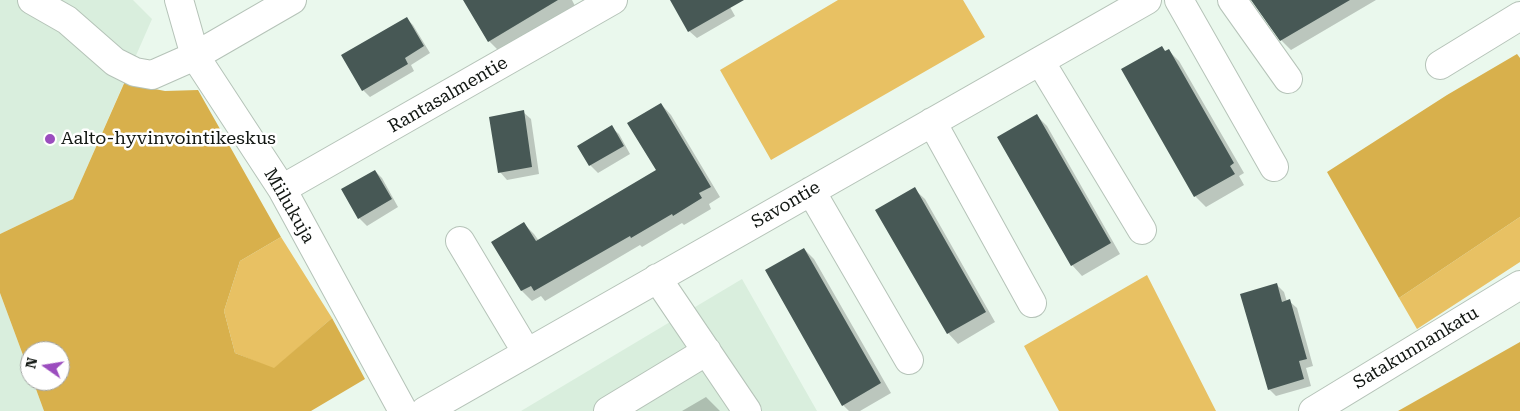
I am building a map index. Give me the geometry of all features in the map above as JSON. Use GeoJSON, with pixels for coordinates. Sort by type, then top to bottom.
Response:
{"type":"FeatureCollection","features":[{"type":"Feature","properties":{"kind":"street"},"geometry":{"type":"LineString","coordinates":[[32,0],[67,20],[115,62],[135,72],[152,75],[194,56],[292,0]]}},
{"type":"Feature","properties":{"kind":"street","name":"Miilukuja"},"geometry":{"type":"LineString","coordinates":[[179,0],[194,56],[282,189],[403,411]]}},
{"type":"Feature","properties":{"kind":"street","name":"Rantasalmentie"},"geometry":{"type":"LineString","coordinates":[[282,189],[614,0]]}},
{"type":"Feature","properties":{"kind":"street","name":"Savontie"},"geometry":{"type":"LineString","coordinates":[[425,411],[1147,0]]}},
{"type":"Feature","properties":{"kind":"street"},"geometry":{"type":"LineString","coordinates":[[1179,0],[1274,167]]}},
{"type":"Feature","properties":{"kind":"street"},"geometry":{"type":"LineString","coordinates":[[1232,0],[1288,79]]}},
{"type":"Feature","properties":{"kind":"street"},"geometry":{"type":"LineString","coordinates":[[1440,65],[1520,16]]}},
{"type":"Feature","properties":{"kind":"street"},"geometry":{"type":"LineString","coordinates":[[1040,61],[1142,230]]}},
{"type":"Feature","properties":{"kind":"street"},"geometry":{"type":"LineString","coordinates":[[932,122],[1032,303]]}},
{"type":"Feature","properties":{"kind":"street"},"geometry":{"type":"LineString","coordinates":[[811,190],[909,360]]}},
{"type":"Feature","properties":{"kind":"street"},"geometry":{"type":"LineString","coordinates":[[460,241],[527,353]]}},
{"type":"Feature","properties":{"kind":"street"},"geometry":{"type":"LineString","coordinates":[[657,278],[747,411]]}},
{"type":"Feature","properties":{"kind":"street","name":"Satakunnankatu"},"geometry":{"type":"LineString","coordinates":[[1312,411],[1520,285]]}},
{"type":"Feature","properties":{"kind":"street"},"geometry":{"type":"LineString","coordinates":[[608,411],[707,351]]}},
{"type":"Feature","properties":{"kind":"shaded area","name":"Aalto-hyvinvointikeskus"},"geometry":{"type":"Polygon","coordinates":[[[0,0],[133,0],[152,19],[73,199],[0,234],[0,0]]]}},
{"type":"Feature","properties":{"kind":"shaded area"},"geometry":{"type":"Polygon","coordinates":[[[838,0],[963,0],[985,37],[771,160],[720,70],[838,0]]]}},
{"type":"Feature","properties":{"kind":"shaded area"},"geometry":{"type":"Polygon","coordinates":[[[1517,54],[1520,58],[1520,217],[1399,298],[1327,172],[1447,95],[1517,54]]]}},
{"type":"Feature","properties":{"kind":"shaded area"},"geometry":{"type":"Polygon","coordinates":[[[126,79],[139,86],[165,91],[198,90],[281,237],[240,261],[224,311],[235,353],[274,368],[332,318],[365,379],[311,411],[44,411],[37,391],[70,391],[70,341],[20,341],[20,347],[0,293],[0,234],[73,199],[126,79]]]}},
{"type":"Feature","properties":{"kind":"shaded area"},"geometry":{"type":"Polygon","coordinates":[[[1520,217],[1520,262],[1417,329],[1399,298],[1520,217]]]}},
{"type":"Feature","properties":{"kind":"shaded area"},"geometry":{"type":"Polygon","coordinates":[[[281,237],[332,318],[274,369],[235,353],[224,311],[240,261],[281,237]]]}},
{"type":"Feature","properties":{"kind":"shaded area"},"geometry":{"type":"Polygon","coordinates":[[[1147,275],[1216,411],[1059,411],[1024,346],[1147,275]]]}},
{"type":"Feature","properties":{"kind":"shaded area"},"geometry":{"type":"Polygon","coordinates":[[[742,279],[817,411],[521,411],[742,279]]]}},
{"type":"Feature","properties":{"kind":"shaded area"},"geometry":{"type":"Polygon","coordinates":[[[0,293],[20,347],[20,391],[37,391],[44,411],[0,411],[0,293]]]}},
{"type":"Feature","properties":{"kind":"shaded area"},"geometry":{"type":"Polygon","coordinates":[[[1520,342],[1520,411],[1398,411],[1520,342]]]}},
{"type":"Feature","properties":{"kind":"building"},"geometry":{"type":"Polygon","coordinates":[[[463,0],[558,0],[488,42],[463,0]]]}},
{"type":"Feature","properties":{"kind":"building"},"geometry":{"type":"Polygon","coordinates":[[[670,0],[744,0],[688,32],[670,0]]]}},
{"type":"Feature","properties":{"kind":"building"},"geometry":{"type":"Polygon","coordinates":[[[1251,0],[1350,0],[1280,41],[1251,0]]]}},
{"type":"Feature","properties":{"kind":"building"},"geometry":{"type":"Polygon","coordinates":[[[407,17],[424,46],[405,58],[408,64],[362,91],[341,55],[407,17]]]}},
{"type":"Feature","properties":{"kind":"building"},"geometry":{"type":"Polygon","coordinates":[[[1162,46],[1165,51],[1169,49],[1234,163],[1230,166],[1235,174],[1194,197],[1121,69],[1162,46]]]}},
{"type":"Feature","properties":{"kind":"building"},"geometry":{"type":"Polygon","coordinates":[[[661,103],[711,187],[699,193],[702,198],[673,216],[672,214],[631,238],[630,236],[534,291],[531,286],[521,291],[491,242],[524,222],[536,241],[656,170],[627,123],[661,103]]]}},
{"type":"Feature","properties":{"kind":"building"},"geometry":{"type":"Polygon","coordinates":[[[524,110],[532,167],[498,173],[489,117],[524,110]]]}},
{"type":"Feature","properties":{"kind":"building"},"geometry":{"type":"Polygon","coordinates":[[[1037,114],[1111,243],[1071,266],[997,137],[1037,114]]]}},
{"type":"Feature","properties":{"kind":"building"},"geometry":{"type":"Polygon","coordinates":[[[612,125],[624,146],[589,166],[577,146],[612,125]]]}},
{"type":"Feature","properties":{"kind":"building"},"geometry":{"type":"Polygon","coordinates":[[[375,170],[392,199],[358,219],[341,189],[375,170]]]}},
{"type":"Feature","properties":{"kind":"building"},"geometry":{"type":"Polygon","coordinates":[[[915,187],[986,312],[947,334],[875,210],[915,187]]]}},
{"type":"Feature","properties":{"kind":"building"},"geometry":{"type":"Polygon","coordinates":[[[804,248],[881,383],[842,406],[765,270],[804,248]]]}},
{"type":"Feature","properties":{"kind":"building"},"geometry":{"type":"Polygon","coordinates":[[[1277,283],[1282,302],[1290,299],[1307,359],[1299,361],[1304,379],[1268,390],[1240,294],[1277,283]]]}},
{"type":"Feature","properties":{"kind":"place","name":"Aalto-hyvinvointikeskus"},"geometry":{"type":"Point","coordinates":[50,139]}}]}
